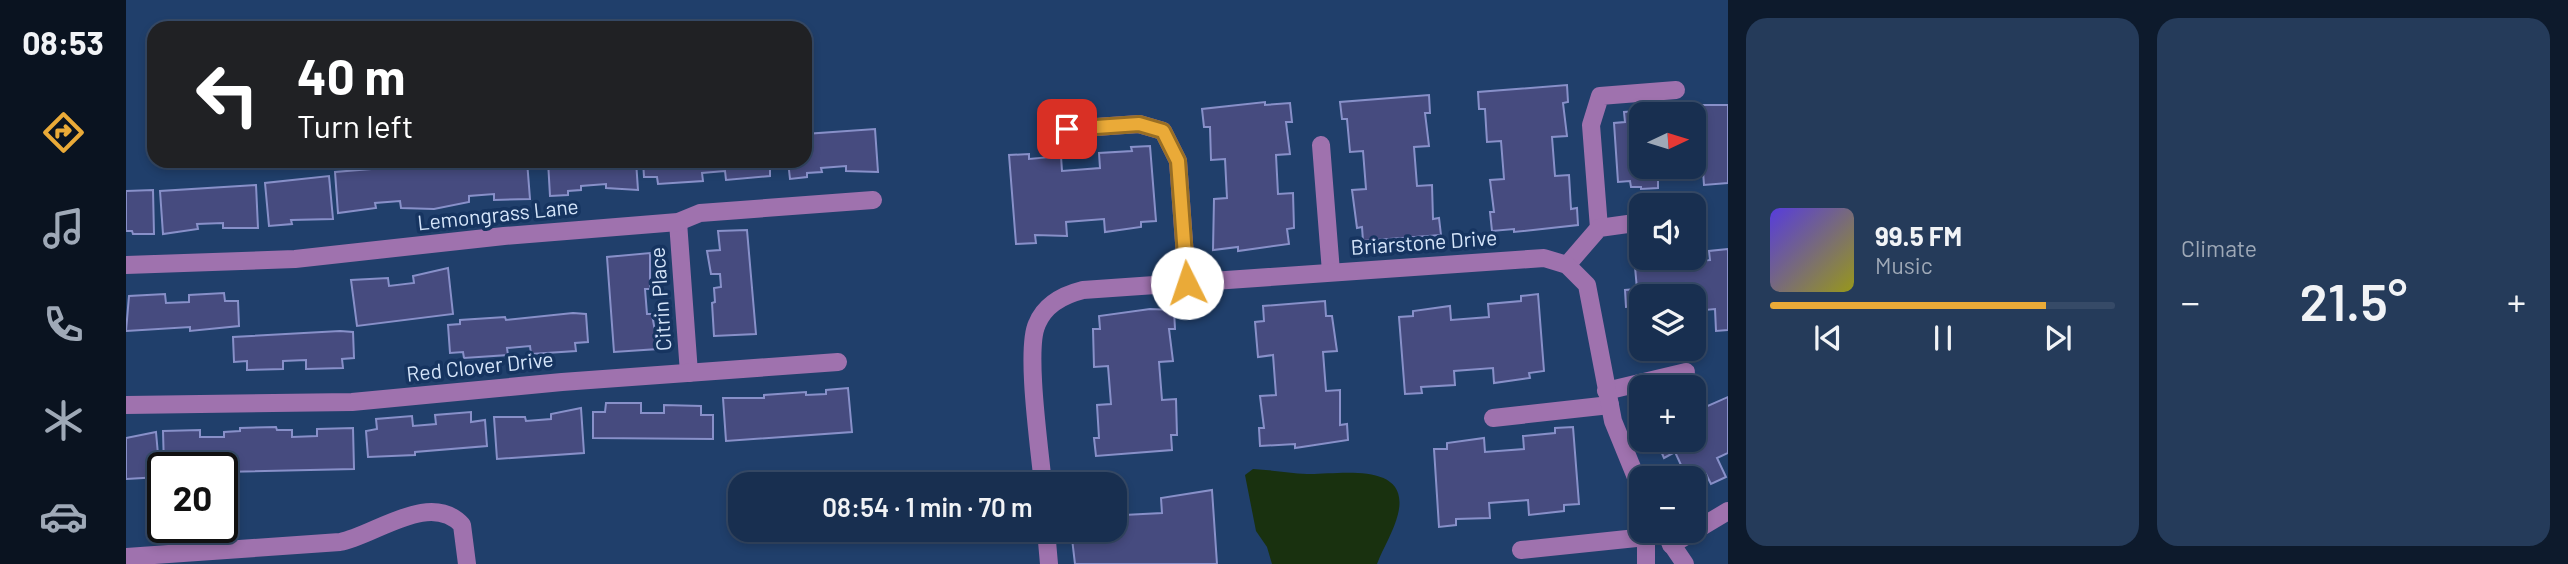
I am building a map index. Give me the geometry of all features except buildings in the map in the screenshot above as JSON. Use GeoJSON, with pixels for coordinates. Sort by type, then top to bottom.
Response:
{"type":"FeatureCollection","features":[{"type":"Feature","properties":{"kind":"street"},"geometry":{"type":"LineString","coordinates":[[1599,228],[1591,125],[1600,96],[1676,90]]}},
{"type":"Feature","properties":{"kind":"street"},"geometry":{"type":"LineString","coordinates":[[1067,129],[1139,124],[1163,131],[1178,161],[1187,283]]}},
{"type":"Feature","properties":{"kind":"street"},"geometry":{"type":"LineString","coordinates":[[1321,145],[1331,272]]}},
{"type":"Feature","properties":{"kind":"street","name":"Lemongrass Lane"},"geometry":{"type":"LineString","coordinates":[[126,265],[267,261],[504,236],[678,222],[700,213],[873,200]]}},
{"type":"Feature","properties":{"kind":"street","name":"Citrin Place"},"geometry":{"type":"LineString","coordinates":[[678,222],[690,373]]}},
{"type":"Feature","properties":{"kind":"street"},"geometry":{"type":"LineString","coordinates":[[1629,224],[1599,228],[1567,265],[1580,275],[1590,291],[1608,398],[1632,466]]}},
{"type":"Feature","properties":{"kind":"street","name":"Briarstone Drive"},"geometry":{"type":"LineString","coordinates":[[1042,472],[1032,343],[1037,322],[1045,310],[1064,295],[1083,290],[1544,258],[1567,265]]}},
{"type":"Feature","properties":{"kind":"street","name":"Red Clover Drive"},"geometry":{"type":"LineString","coordinates":[[126,405],[352,402],[838,362]]}},
{"type":"Feature","properties":{"kind":"street"},"geometry":{"type":"LineString","coordinates":[[1493,418],[1608,398],[1686,372]]}},
{"type":"Feature","properties":{"kind":"street"},"geometry":{"type":"LineString","coordinates":[[1706,519],[1728,511]]}},
{"type":"Feature","properties":{"kind":"street"},"geometry":{"type":"LineString","coordinates":[[126,557],[198,558],[340,542],[352,540],[401,517],[444,514],[462,525],[467,564]]}},
{"type":"Feature","properties":{"kind":"street"},"geometry":{"type":"LineString","coordinates":[[1521,550],[1629,539]]}},
{"type":"Feature","properties":{"kind":"street"},"geometry":{"type":"LineString","coordinates":[[1047,542],[1049,564]]}},
{"type":"Feature","properties":{"kind":"street"},"geometry":{"type":"LineString","coordinates":[[1646,564],[1654,543]]}},
{"type":"Feature","properties":{"kind":"street"},"geometry":{"type":"LineString","coordinates":[[1663,543],[1685,564]]}},
{"type":"Feature","properties":{"kind":"shaded area"},"geometry":{"type":"Polygon","coordinates":[[[1253,469],[1307,474],[1369,474],[1383,478],[1393,485],[1399,497],[1398,514],[1377,564],[1272,564],[1267,547],[1256,531],[1245,475],[1253,469]]]}},
{"type":"Feature","properties":{"kind":"route"},"geometry":{"type":"LineString","coordinates":[[1067,129],[1139,124],[1152,125],[1163,131],[1178,161],[1187,283]]}}]}
